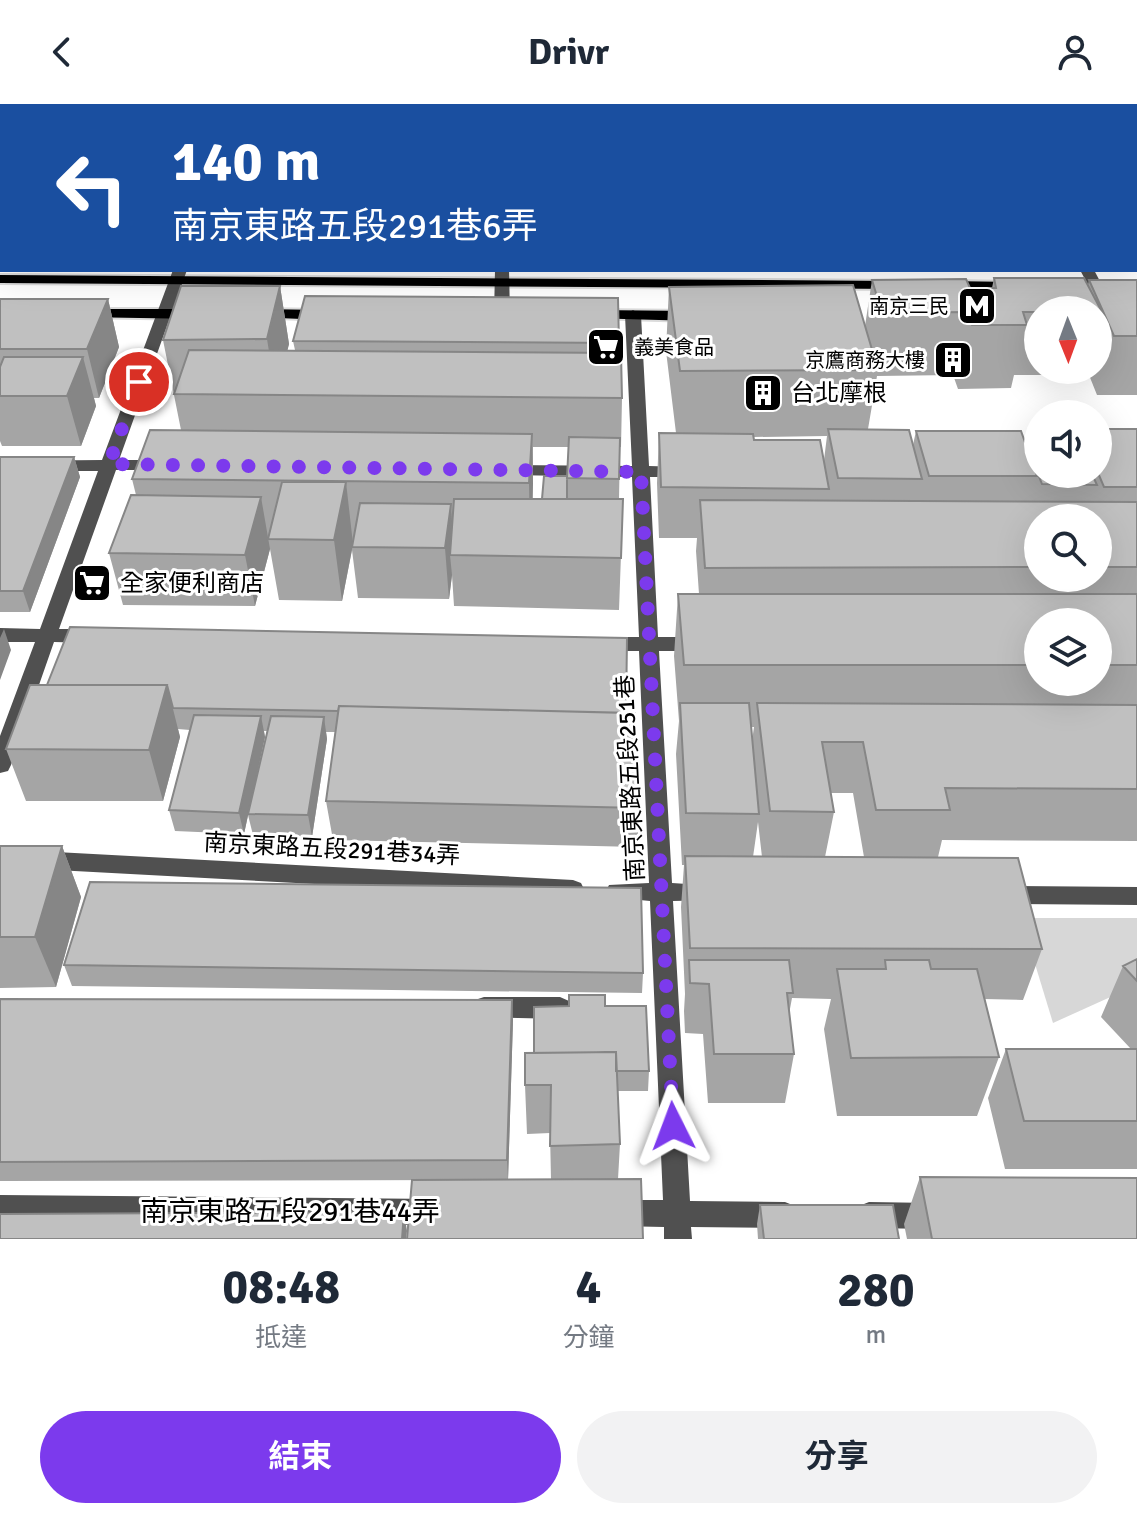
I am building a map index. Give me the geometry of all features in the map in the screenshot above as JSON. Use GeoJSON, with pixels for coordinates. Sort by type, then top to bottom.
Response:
{"type":"FeatureCollection","features":[{"type":"Feature","properties":{"kind":"main road"},"geometry":{"type":"LineString","coordinates":[[0,279],[178,274],[501,276],[1027,286]]}},
{"type":"Feature","properties":{"kind":"main road"},"geometry":{"type":"LineString","coordinates":[[1071,286],[1103,286]]}},
{"type":"Feature","properties":{"kind":"main road"},"geometry":{"type":"LineString","coordinates":[[77,314],[341,315]]}},
{"type":"Feature","properties":{"kind":"main road"},"geometry":{"type":"LineString","coordinates":[[572,315],[711,316]]}},
{"type":"Feature","properties":{"kind":"street"},"geometry":{"type":"LineString","coordinates":[[1089,272],[1103,286],[1103,296]]}},
{"type":"Feature","properties":{"kind":"street"},"geometry":{"type":"LineString","coordinates":[[0,765],[178,274]]}},
{"type":"Feature","properties":{"kind":"street"},"geometry":{"type":"LineString","coordinates":[[501,276],[501,315]]}},
{"type":"Feature","properties":{"kind":"street","name":"南京東路五段251巷"},"geometry":{"type":"LineString","coordinates":[[633,315],[678,1226]]}},
{"type":"Feature","properties":{"kind":"street"},"geometry":{"type":"LineString","coordinates":[[0,466],[187,465]]}},
{"type":"Feature","properties":{"kind":"street"},"geometry":{"type":"LineString","coordinates":[[484,470],[704,472]]}},
{"type":"Feature","properties":{"kind":"street"},"geometry":{"type":"LineString","coordinates":[[0,635],[110,636]]}},
{"type":"Feature","properties":{"kind":"street"},"geometry":{"type":"LineString","coordinates":[[586,643],[727,644]]}},
{"type":"Feature","properties":{"kind":"street","name":"南京東路五段291巷34弄"},"geometry":{"type":"LineString","coordinates":[[0,858],[661,893],[731,893]]}},
{"type":"Feature","properties":{"kind":"street"},"geometry":{"type":"LineString","coordinates":[[981,895],[1137,896]]}},
{"type":"Feature","properties":{"kind":"street"},"geometry":{"type":"LineString","coordinates":[[461,1007],[588,1008]]}},
{"type":"Feature","properties":{"kind":"street"},"geometry":{"type":"LineString","coordinates":[[635,1009],[667,1010]]}},
{"type":"Feature","properties":{"kind":"street","name":"南京東路五段291巷44弄"},"geometry":{"type":"LineString","coordinates":[[0,1208],[457,1212]]}},
{"type":"Feature","properties":{"kind":"street"},"geometry":{"type":"LineString","coordinates":[[583,1213],[678,1226],[804,1215]]}},
{"type":"Feature","properties":{"kind":"street"},"geometry":{"type":"LineString","coordinates":[[836,1215],[963,1216]]}},
{"type":"Feature","properties":{"kind":"shaded area"},"geometry":{"type":"Polygon","coordinates":[[[1021,918],[1137,918],[1137,985],[1053,1023],[1021,918]]]}},
{"type":"Feature","properties":{"kind":"building"},"geometry":{"type":"Polygon","coordinates":[[[994,278],[1084,278],[1094,296],[1024,296],[1024,325],[972,325],[966,312],[882,313],[872,280],[966,279],[970,288],[996,288],[994,278]]]}},
{"type":"Feature","properties":{"kind":"building"},"geometry":{"type":"Polygon","coordinates":[[[1089,280],[1137,280],[1137,336],[1114,336],[1112,296],[1096,296],[1089,280]]]}},
{"type":"Feature","properties":{"kind":"building"},"geometry":{"type":"Polygon","coordinates":[[[853,285],[878,370],[680,371],[669,287],[853,285]]]}},
{"type":"Feature","properties":{"kind":"building"},"geometry":{"type":"Polygon","coordinates":[[[181,286],[280,286],[267,339],[163,340],[181,286]]]}},
{"type":"Feature","properties":{"kind":"building"},"geometry":{"type":"Polygon","coordinates":[[[305,296],[618,298],[619,343],[293,341],[305,296]]]}},
{"type":"Feature","properties":{"kind":"building"},"geometry":{"type":"Polygon","coordinates":[[[0,299],[108,299],[87,349],[0,349],[0,299]]]}},
{"type":"Feature","properties":{"kind":"building"},"geometry":{"type":"Polygon","coordinates":[[[189,350],[621,353],[622,398],[174,394],[189,350]]]}},
{"type":"Feature","properties":{"kind":"building"},"geometry":{"type":"Polygon","coordinates":[[[4,357],[83,357],[67,396],[0,396],[0,367],[4,357]]]}},
{"type":"Feature","properties":{"kind":"building"},"geometry":{"type":"Polygon","coordinates":[[[828,429],[909,430],[922,479],[838,478],[828,429]]]}},
{"type":"Feature","properties":{"kind":"building"},"geometry":{"type":"Polygon","coordinates":[[[1112,429],[1137,429],[1137,487],[1112,487],[1112,429]]]}},
{"type":"Feature","properties":{"kind":"building"},"geometry":{"type":"Polygon","coordinates":[[[150,430],[532,434],[529,483],[132,479],[150,430]]]}},
{"type":"Feature","properties":{"kind":"building"},"geometry":{"type":"Polygon","coordinates":[[[916,431],[1021,431],[1024,439],[1024,476],[929,476],[916,431]]]}},
{"type":"Feature","properties":{"kind":"building"},"geometry":{"type":"Polygon","coordinates":[[[659,433],[753,434],[754,440],[820,440],[829,489],[661,487],[659,433]]]}},
{"type":"Feature","properties":{"kind":"building"},"geometry":{"type":"Polygon","coordinates":[[[569,437],[620,438],[619,479],[567,478],[569,437]]]}},
{"type":"Feature","properties":{"kind":"building"},"geometry":{"type":"Polygon","coordinates":[[[0,457],[74,457],[23,591],[0,591],[0,457]]]}},
{"type":"Feature","properties":{"kind":"building"},"geometry":{"type":"Polygon","coordinates":[[[544,476],[567,476],[567,499],[542,499],[544,476]]]}},
{"type":"Feature","properties":{"kind":"building"},"geometry":{"type":"Polygon","coordinates":[[[282,482],[346,482],[334,540],[268,539],[282,482]]]}},
{"type":"Feature","properties":{"kind":"building"},"geometry":{"type":"Polygon","coordinates":[[[131,495],[261,497],[245,555],[109,553],[131,495]]]}},
{"type":"Feature","properties":{"kind":"building"},"geometry":{"type":"Polygon","coordinates":[[[454,499],[623,499],[621,558],[450,555],[454,499]]]}},
{"type":"Feature","properties":{"kind":"building"},"geometry":{"type":"Polygon","coordinates":[[[700,500],[1137,502],[1137,567],[1112,567],[1112,504],[1024,504],[1024,567],[705,568],[700,500]]]}},
{"type":"Feature","properties":{"kind":"building"},"geometry":{"type":"Polygon","coordinates":[[[360,503],[451,504],[445,548],[352,547],[360,503]]]}},
{"type":"Feature","properties":{"kind":"building"},"geometry":{"type":"Polygon","coordinates":[[[678,594],[1137,594],[1137,665],[1112,665],[1112,608],[1024,608],[1024,665],[684,665],[678,594]]]}},
{"type":"Feature","properties":{"kind":"building"},"geometry":{"type":"Polygon","coordinates":[[[70,627],[627,638],[626,713],[339,706],[338,711],[173,708],[167,685],[47,685],[70,627]]]}},
{"type":"Feature","properties":{"kind":"building"},"geometry":{"type":"Polygon","coordinates":[[[30,685],[167,685],[149,750],[6,749],[30,685]]]}},
{"type":"Feature","properties":{"kind":"building"},"geometry":{"type":"Polygon","coordinates":[[[680,703],[749,703],[759,814],[686,813],[680,703]]]}},
{"type":"Feature","properties":{"kind":"building"},"geometry":{"type":"Polygon","coordinates":[[[757,703],[1137,705],[1137,789],[945,788],[950,810],[876,810],[863,742],[822,742],[834,812],[770,811],[757,703]]]}},
{"type":"Feature","properties":{"kind":"building"},"geometry":{"type":"Polygon","coordinates":[[[339,706],[635,713],[640,808],[326,801],[339,706]]]}},
{"type":"Feature","properties":{"kind":"building"},"geometry":{"type":"Polygon","coordinates":[[[194,715],[261,716],[239,813],[169,810],[194,715]]]}},
{"type":"Feature","properties":{"kind":"building"},"geometry":{"type":"Polygon","coordinates":[[[271,716],[324,717],[308,815],[248,814],[271,716]]]}},
{"type":"Feature","properties":{"kind":"building"},"geometry":{"type":"Polygon","coordinates":[[[0,846],[62,846],[35,937],[0,937],[0,846]]]}},
{"type":"Feature","properties":{"kind":"building"},"geometry":{"type":"Polygon","coordinates":[[[685,856],[1018,858],[1042,949],[690,948],[685,856]]]}},
{"type":"Feature","properties":{"kind":"building"},"geometry":{"type":"Polygon","coordinates":[[[90,882],[641,888],[643,973],[64,965],[90,882]]]}},
{"type":"Feature","properties":{"kind":"building"},"geometry":{"type":"Polygon","coordinates":[[[1137,959],[1137,981],[1123,966],[1137,959]]]}},
{"type":"Feature","properties":{"kind":"building"},"geometry":{"type":"Polygon","coordinates":[[[689,960],[789,960],[793,993],[787,993],[794,1054],[714,1054],[709,984],[690,983],[689,960]]]}},
{"type":"Feature","properties":{"kind":"building"},"geometry":{"type":"Polygon","coordinates":[[[885,960],[929,960],[931,969],[977,969],[999,1057],[851,1058],[837,969],[886,969],[885,960]]]}},
{"type":"Feature","properties":{"kind":"building"},"geometry":{"type":"Polygon","coordinates":[[[569,995],[605,995],[605,1006],[646,1006],[649,1071],[616,1071],[616,1052],[534,1053],[534,1007],[569,1006],[569,995]]]}},
{"type":"Feature","properties":{"kind":"building"},"geometry":{"type":"Polygon","coordinates":[[[0,999],[512,1000],[507,1160],[0,1162],[0,999]]]}},
{"type":"Feature","properties":{"kind":"building"},"geometry":{"type":"Polygon","coordinates":[[[1006,1049],[1137,1049],[1137,1121],[1024,1121],[1006,1049]]]}},
{"type":"Feature","properties":{"kind":"building"},"geometry":{"type":"Polygon","coordinates":[[[616,1052],[620,1144],[550,1146],[551,1085],[525,1085],[525,1053],[616,1052]]]}},
{"type":"Feature","properties":{"kind":"building"},"geometry":{"type":"Polygon","coordinates":[[[920,1177],[1137,1178],[1137,1239],[932,1239],[920,1177]]]}},
{"type":"Feature","properties":{"kind":"building"},"geometry":{"type":"Polygon","coordinates":[[[641,1179],[643,1239],[407,1239],[412,1180],[641,1179]]]}},
{"type":"Feature","properties":{"kind":"building"},"geometry":{"type":"Polygon","coordinates":[[[760,1205],[893,1205],[899,1239],[764,1239],[760,1205]]]}},
{"type":"Feature","properties":{"kind":"building"},"geometry":{"type":"Polygon","coordinates":[[[404,1212],[402,1239],[0,1239],[0,1214],[404,1212]]]}},
{"type":"Feature","properties":{"kind":"place","name":"南京三民"},"geometry":{"type":"Point","coordinates":[977,306]}},
{"type":"Feature","properties":{"kind":"place","name":"義美食品"},"geometry":{"type":"Point","coordinates":[606,347]}},
{"type":"Feature","properties":{"kind":"place","name":"京鷹商務大樓"},"geometry":{"type":"Point","coordinates":[953,360]}},
{"type":"Feature","properties":{"kind":"place","name":"台北摩根"},"geometry":{"type":"Point","coordinates":[763,393]}},
{"type":"Feature","properties":{"kind":"place","name":"全家便利商店"},"geometry":{"type":"Point","coordinates":[92,583]}},
{"type":"Feature","properties":{"kind":"route"},"geometry":{"type":"LineString","coordinates":[[139,382],[109,464],[641,472],[673,1126]]}}]}
